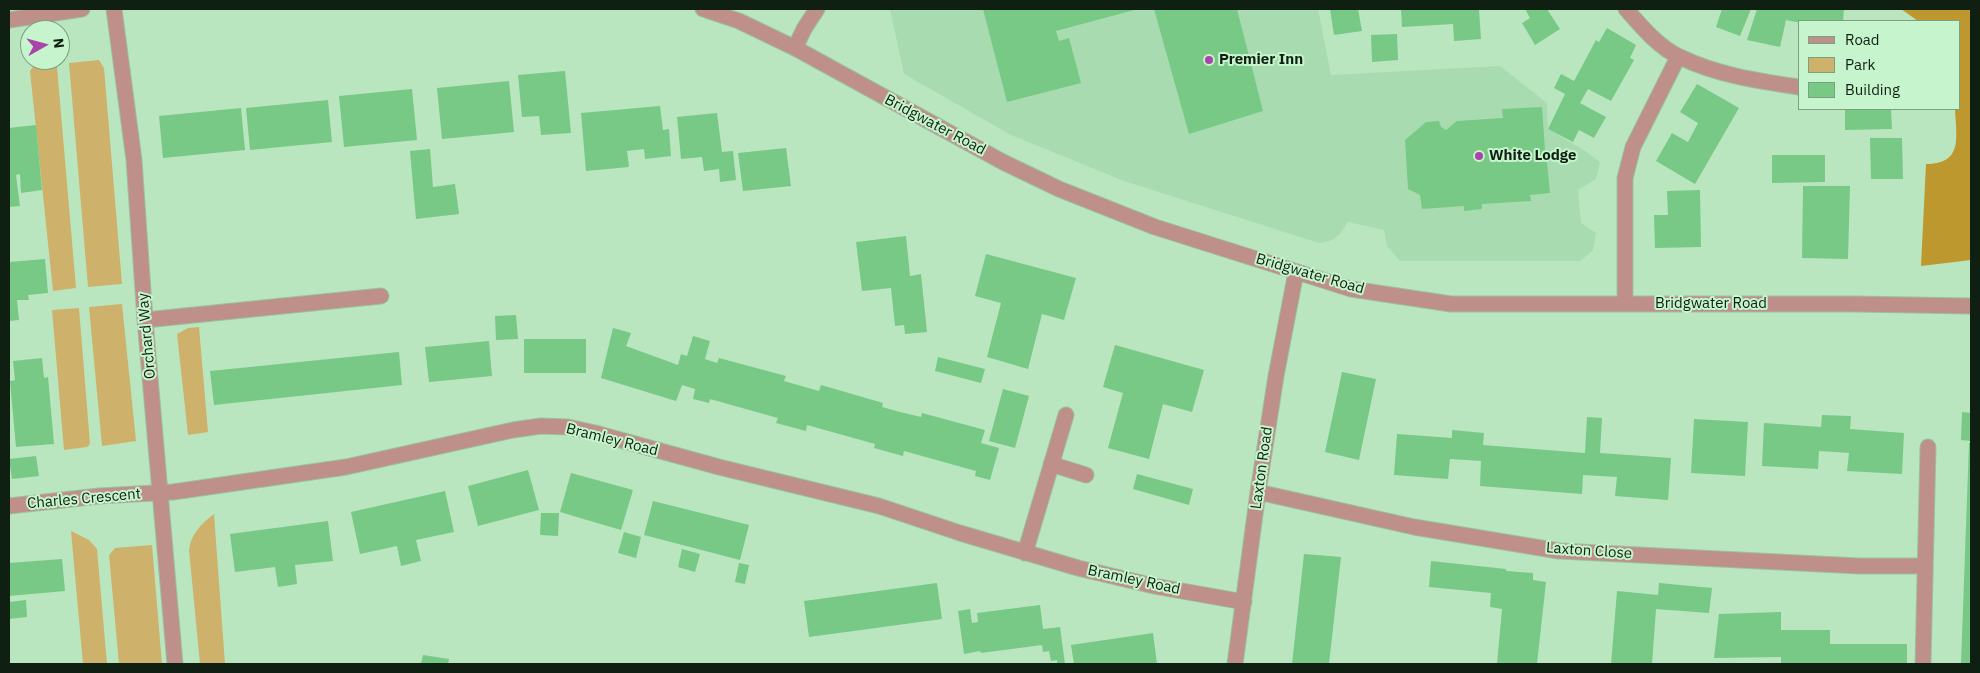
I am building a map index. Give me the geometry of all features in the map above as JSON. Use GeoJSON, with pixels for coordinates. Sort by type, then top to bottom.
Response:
{"type":"FeatureCollection","features":[{"type":"Feature","properties":{"kind":"street"},"geometry":{"type":"LineString","coordinates":[[9,20],[82,9]]}},
{"type":"Feature","properties":{"kind":"street","name":"Orchard Way"},"geometry":{"type":"LineString","coordinates":[[114,9],[134,160],[145,320],[175,664]]}},
{"type":"Feature","properties":{"kind":"street","name":"Bridgwater Road"},"geometry":{"type":"LineString","coordinates":[[703,9],[739,21],[795,48],[994,157],[1059,189],[1155,226],[1351,289],[1451,304],[1854,304],[1971,306]]}},
{"type":"Feature","properties":{"kind":"street"},"geometry":{"type":"LineString","coordinates":[[795,48],[817,9]]}},
{"type":"Feature","properties":{"kind":"street"},"geometry":{"type":"LineString","coordinates":[[1626,9],[1648,34],[1678,57],[1742,79],[1798,87]]}},
{"type":"Feature","properties":{"kind":"street"},"geometry":{"type":"LineString","coordinates":[[1625,304],[1625,178],[1632,147],[1678,57]]}},
{"type":"Feature","properties":{"kind":"street","name":"Laxton Road"},"geometry":{"type":"LineString","coordinates":[[1235,664],[1276,376],[1296,272]]}},
{"type":"Feature","properties":{"kind":"street"},"geometry":{"type":"LineString","coordinates":[[145,320],[381,296]]}},
{"type":"Feature","properties":{"kind":"street"},"geometry":{"type":"LineString","coordinates":[[1025,553],[1066,414]]}},
{"type":"Feature","properties":{"kind":"street","name":"Bramley Road"},"geometry":{"type":"LineString","coordinates":[[160,493],[346,467],[514,430],[541,426],[568,427],[719,468],[879,506],[1078,568],[1154,586],[1244,602]]}},
{"type":"Feature","properties":{"kind":"street"},"geometry":{"type":"LineString","coordinates":[[1922,664],[1928,447]]}},
{"type":"Feature","properties":{"kind":"street"},"geometry":{"type":"LineString","coordinates":[[1052,464],[1086,475]]}},
{"type":"Feature","properties":{"kind":"street","name":"Laxton Close"},"geometry":{"type":"LineString","coordinates":[[1258,492],[1414,527],[1559,551],[1860,566],[1925,566]]}},
{"type":"Feature","properties":{"kind":"street","name":"Charles Crescent"},"geometry":{"type":"LineString","coordinates":[[9,506],[99,496],[160,493]]}},
{"type":"Feature","properties":{"kind":"shaded area"},"geometry":{"type":"Polygon","coordinates":[[[890,9],[1318,9],[1331,75],[1500,66],[1547,103],[1548,129],[1584,150],[1600,162],[1596,179],[1578,190],[1581,223],[1596,233],[1593,250],[1580,261],[1400,261],[1387,246],[1384,230],[1348,222],[1339,235],[1330,241],[1319,243],[1124,181],[1011,135],[904,74],[890,9]]]}},
{"type":"Feature","properties":{"kind":"shaded area"},"geometry":{"type":"Polygon","coordinates":[[[1901,9],[1971,9],[1971,260],[1921,266],[1926,164],[1938,163],[1947,159],[1955,147],[1955,110],[1960,110],[1960,20],[1917,20],[1901,9]]]}},
{"type":"Feature","properties":{"kind":"green space"},"geometry":{"type":"Polygon","coordinates":[[[99,60],[104,68],[122,284],[88,287],[70,63],[99,60]]]}},
{"type":"Feature","properties":{"kind":"green space"},"geometry":{"type":"Polygon","coordinates":[[[57,70],[76,288],[53,291],[30,71],[57,70]]]}},
{"type":"Feature","properties":{"kind":"green space"},"geometry":{"type":"Polygon","coordinates":[[[122,304],[136,441],[102,446],[89,307],[122,304]]]}},
{"type":"Feature","properties":{"kind":"green space"},"geometry":{"type":"Polygon","coordinates":[[[79,308],[90,444],[87,447],[64,450],[52,310],[79,308]]]}},
{"type":"Feature","properties":{"kind":"green space"},"geometry":{"type":"Polygon","coordinates":[[[199,327],[208,432],[188,435],[177,334],[188,328],[199,327]]]}},
{"type":"Feature","properties":{"kind":"green space"},"geometry":{"type":"Polygon","coordinates":[[[214,514],[225,664],[200,664],[189,550],[197,530],[214,514]]]}},
{"type":"Feature","properties":{"kind":"green space"},"geometry":{"type":"Polygon","coordinates":[[[71,531],[89,540],[97,549],[107,664],[83,664],[71,531]]]}},
{"type":"Feature","properties":{"kind":"green space"},"geometry":{"type":"Polygon","coordinates":[[[152,545],[162,664],[119,664],[109,555],[115,548],[152,545]]]}},
{"type":"Feature","properties":{"kind":"building"},"geometry":{"type":"Polygon","coordinates":[[[983,9],[1138,9],[1056,31],[1059,41],[1069,38],[1081,83],[1007,102],[983,9]]]}},
{"type":"Feature","properties":{"kind":"building","name":"Premier Inn"},"geometry":{"type":"Polygon","coordinates":[[[1154,9],[1237,9],[1263,111],[1189,134],[1154,9]]]}},
{"type":"Feature","properties":{"kind":"building"},"geometry":{"type":"Polygon","coordinates":[[[1330,9],[1358,9],[1362,31],[1334,35],[1330,9]]]}},
{"type":"Feature","properties":{"kind":"building"},"geometry":{"type":"Polygon","coordinates":[[[1401,9],[1479,9],[1481,39],[1454,41],[1453,24],[1402,27],[1401,9]]]}},
{"type":"Feature","properties":{"kind":"building"},"geometry":{"type":"Polygon","coordinates":[[[1525,9],[1547,9],[1560,29],[1535,45],[1522,23],[1530,18],[1525,9]]]}},
{"type":"Feature","properties":{"kind":"building"},"geometry":{"type":"Polygon","coordinates":[[[1722,9],[1751,9],[1740,36],[1716,27],[1722,9]]]}},
{"type":"Feature","properties":{"kind":"building"},"geometry":{"type":"Polygon","coordinates":[[[1757,9],[1844,9],[1843,20],[1798,20],[1796,22],[1786,20],[1780,47],[1747,40],[1757,9]]]}},
{"type":"Feature","properties":{"kind":"building"},"geometry":{"type":"Polygon","coordinates":[[[1607,28],[1636,45],[1630,58],[1634,60],[1611,101],[1588,89],[1580,103],[1606,117],[1594,138],[1579,130],[1573,142],[1548,129],[1565,94],[1554,88],[1561,74],[1574,81],[1596,40],[1599,42],[1607,28]]]}},
{"type":"Feature","properties":{"kind":"building"},"geometry":{"type":"Polygon","coordinates":[[[1397,34],[1398,60],[1372,62],[1371,35],[1397,34]]]}},
{"type":"Feature","properties":{"kind":"building"},"geometry":{"type":"Polygon","coordinates":[[[565,71],[571,133],[541,135],[539,116],[522,117],[518,75],[565,71]]]}},
{"type":"Feature","properties":{"kind":"building"},"geometry":{"type":"Polygon","coordinates":[[[509,81],[514,132],[442,139],[437,88],[509,81]]]}},
{"type":"Feature","properties":{"kind":"building"},"geometry":{"type":"Polygon","coordinates":[[[1697,84],[1739,108],[1695,184],[1656,161],[1672,133],[1688,142],[1698,123],[1680,112],[1697,84]]]}},
{"type":"Feature","properties":{"kind":"building"},"geometry":{"type":"Polygon","coordinates":[[[412,89],[417,140],[344,147],[339,96],[412,89]]]}},
{"type":"Feature","properties":{"kind":"building"},"geometry":{"type":"Polygon","coordinates":[[[328,100],[332,142],[250,150],[246,108],[328,100]]]}},
{"type":"Feature","properties":{"kind":"building"},"geometry":{"type":"Polygon","coordinates":[[[660,106],[663,130],[669,129],[671,156],[645,159],[644,149],[627,151],[629,167],[586,171],[581,113],[660,106]]]}},
{"type":"Feature","properties":{"kind":"building","name":"White Lodge"},"geometry":{"type":"Polygon","coordinates":[[[1542,107],[1545,150],[1550,150],[1551,161],[1547,162],[1550,193],[1530,195],[1531,201],[1482,204],[1482,209],[1464,211],[1464,206],[1422,209],[1420,195],[1408,189],[1405,140],[1426,122],[1439,121],[1441,127],[1446,130],[1457,121],[1503,118],[1502,109],[1542,107]]]}},
{"type":"Feature","properties":{"kind":"building"},"geometry":{"type":"Polygon","coordinates":[[[241,108],[245,150],[163,158],[159,116],[241,108]]]}},
{"type":"Feature","properties":{"kind":"building"},"geometry":{"type":"Polygon","coordinates":[[[1845,110],[1891,110],[1892,129],[1845,130],[1845,110]]]}},
{"type":"Feature","properties":{"kind":"building"},"geometry":{"type":"Polygon","coordinates":[[[717,113],[722,152],[733,151],[736,180],[720,182],[719,169],[704,171],[702,157],[681,159],[677,117],[717,113]]]}},
{"type":"Feature","properties":{"kind":"building"},"geometry":{"type":"Polygon","coordinates":[[[36,125],[42,190],[21,193],[20,174],[16,175],[20,206],[9,207],[9,128],[36,125]]]}},
{"type":"Feature","properties":{"kind":"building"},"geometry":{"type":"Polygon","coordinates":[[[1870,138],[1902,138],[1903,179],[1871,179],[1870,138]]]}},
{"type":"Feature","properties":{"kind":"building"},"geometry":{"type":"Polygon","coordinates":[[[786,148],[791,186],[743,191],[738,153],[786,148]]]}},
{"type":"Feature","properties":{"kind":"building"},"geometry":{"type":"Polygon","coordinates":[[[430,149],[433,187],[455,184],[459,214],[416,219],[410,151],[430,149]]]}},
{"type":"Feature","properties":{"kind":"building"},"geometry":{"type":"Polygon","coordinates":[[[1772,155],[1825,155],[1825,182],[1772,183],[1772,155]]]}},
{"type":"Feature","properties":{"kind":"building"},"geometry":{"type":"Polygon","coordinates":[[[1803,186],[1850,186],[1848,259],[1802,258],[1803,186]]]}},
{"type":"Feature","properties":{"kind":"building"},"geometry":{"type":"Polygon","coordinates":[[[1700,190],[1701,247],[1655,248],[1654,215],[1668,215],[1667,191],[1700,190]]]}},
{"type":"Feature","properties":{"kind":"building"},"geometry":{"type":"Polygon","coordinates":[[[906,236],[910,276],[921,274],[927,332],[905,334],[904,325],[895,326],[891,288],[862,291],[856,242],[906,236]]]}},
{"type":"Feature","properties":{"kind":"building"},"geometry":{"type":"Polygon","coordinates":[[[986,254],[1076,278],[1064,320],[1042,314],[1028,369],[987,357],[1001,303],[975,296],[986,254]]]}},
{"type":"Feature","properties":{"kind":"building"},"geometry":{"type":"Polygon","coordinates":[[[45,259],[48,293],[28,295],[29,300],[17,300],[19,320],[9,321],[9,262],[45,259]]]}},
{"type":"Feature","properties":{"kind":"building"},"geometry":{"type":"Polygon","coordinates":[[[516,315],[518,339],[496,340],[495,316],[516,315]]]}},
{"type":"Feature","properties":{"kind":"building"},"geometry":{"type":"Polygon","coordinates":[[[613,328],[631,333],[626,346],[678,365],[681,354],[687,356],[693,336],[710,341],[705,359],[717,363],[719,358],[786,376],[784,381],[819,391],[821,385],[883,403],[882,407],[900,412],[921,417],[922,413],[985,430],[981,443],[999,448],[990,480],[975,476],[976,471],[904,451],[903,456],[874,448],[875,444],[807,425],[806,431],[776,423],[778,418],[710,399],[709,403],[693,399],[695,389],[682,385],[676,401],[601,378],[613,328]]]}},
{"type":"Feature","properties":{"kind":"building"},"geometry":{"type":"Polygon","coordinates":[[[524,339],[586,339],[586,373],[524,373],[524,339]]]}},
{"type":"Feature","properties":{"kind":"building"},"geometry":{"type":"Polygon","coordinates":[[[489,341],[492,376],[429,382],[425,347],[489,341]]]}},
{"type":"Feature","properties":{"kind":"building"},"geometry":{"type":"Polygon","coordinates":[[[1115,345],[1204,370],[1192,412],[1163,404],[1149,459],[1108,448],[1123,393],[1103,387],[1115,345]]]}},
{"type":"Feature","properties":{"kind":"building"},"geometry":{"type":"Polygon","coordinates":[[[399,352],[402,385],[214,405],[210,371],[399,352]]]}},
{"type":"Feature","properties":{"kind":"building"},"geometry":{"type":"Polygon","coordinates":[[[938,357],[985,369],[981,383],[935,371],[938,357]]]}},
{"type":"Feature","properties":{"kind":"building"},"geometry":{"type":"Polygon","coordinates":[[[42,358],[44,378],[48,377],[54,444],[16,447],[10,381],[15,380],[13,361],[42,358]]]}},
{"type":"Feature","properties":{"kind":"building"},"geometry":{"type":"Polygon","coordinates":[[[1342,372],[1376,379],[1359,460],[1325,452],[1342,372]]]}},
{"type":"Feature","properties":{"kind":"building"},"geometry":{"type":"Polygon","coordinates":[[[1003,389],[1029,396],[1015,448],[989,441],[1003,389]]]}},
{"type":"Feature","properties":{"kind":"building"},"geometry":{"type":"Polygon","coordinates":[[[1962,412],[1971,413],[1971,441],[1961,440],[1962,412]]]}},
{"type":"Feature","properties":{"kind":"building"},"geometry":{"type":"Polygon","coordinates":[[[1822,415],[1851,416],[1850,429],[1904,433],[1902,474],[1847,471],[1849,453],[1819,451],[1818,469],[1762,466],[1764,423],[1821,427],[1822,415]]]}},
{"type":"Feature","properties":{"kind":"building"},"geometry":{"type":"Polygon","coordinates":[[[1587,417],[1602,418],[1600,453],[1671,458],[1668,500],[1615,496],[1617,477],[1583,475],[1582,494],[1480,486],[1481,461],[1450,459],[1448,479],[1394,475],[1397,434],[1452,438],[1452,430],[1484,433],[1483,445],[1585,453],[1587,417]]]}},
{"type":"Feature","properties":{"kind":"building"},"geometry":{"type":"Polygon","coordinates":[[[1694,419],[1748,422],[1745,476],[1691,473],[1694,419]]]}},
{"type":"Feature","properties":{"kind":"building"},"geometry":{"type":"Polygon","coordinates":[[[1969,443],[1971,443],[1971,664],[1961,664],[1969,443]]]}},
{"type":"Feature","properties":{"kind":"building"},"geometry":{"type":"Polygon","coordinates":[[[36,456],[39,476],[12,479],[9,459],[36,456]]]}},
{"type":"Feature","properties":{"kind":"building"},"geometry":{"type":"Polygon","coordinates":[[[528,470],[539,510],[478,526],[468,486],[528,470]]]}},
{"type":"Feature","properties":{"kind":"building"},"geometry":{"type":"Polygon","coordinates":[[[571,473],[633,490],[621,530],[560,512],[571,473]]]}},
{"type":"Feature","properties":{"kind":"building"},"geometry":{"type":"Polygon","coordinates":[[[1137,474],[1193,489],[1189,505],[1133,489],[1137,474]]]}},
{"type":"Feature","properties":{"kind":"building"},"geometry":{"type":"Polygon","coordinates":[[[445,491],[454,532],[416,540],[421,561],[401,566],[397,546],[360,554],[351,512],[445,491]]]}},
{"type":"Feature","properties":{"kind":"building"},"geometry":{"type":"Polygon","coordinates":[[[653,501],[749,525],[740,560],[644,535],[653,501]]]}},
{"type":"Feature","properties":{"kind":"building"},"geometry":{"type":"Polygon","coordinates":[[[541,513],[559,513],[558,536],[540,535],[541,513]]]}},
{"type":"Feature","properties":{"kind":"building"},"geometry":{"type":"Polygon","coordinates":[[[328,521],[333,561],[295,565],[297,584],[278,587],[275,567],[235,572],[230,534],[328,521]]]}},
{"type":"Feature","properties":{"kind":"building"},"geometry":{"type":"Polygon","coordinates":[[[624,532],[641,537],[636,558],[618,553],[624,532]]]}},
{"type":"Feature","properties":{"kind":"building"},"geometry":{"type":"Polygon","coordinates":[[[682,549],[700,554],[695,572],[678,567],[682,549]]]}},
{"type":"Feature","properties":{"kind":"building"},"geometry":{"type":"Polygon","coordinates":[[[1304,554],[1341,557],[1329,664],[1292,664],[1304,554]]]}},
{"type":"Feature","properties":{"kind":"building"},"geometry":{"type":"Polygon","coordinates":[[[62,559],[65,591],[9,596],[9,563],[62,559]]]}},
{"type":"Feature","properties":{"kind":"building"},"geometry":{"type":"Polygon","coordinates":[[[1431,561],[1533,573],[1533,580],[1546,582],[1537,664],[1497,664],[1502,609],[1490,607],[1491,593],[1429,587],[1431,561]]]}},
{"type":"Feature","properties":{"kind":"building"},"geometry":{"type":"Polygon","coordinates":[[[739,563],[749,565],[745,584],[735,582],[739,563]]]}},
{"type":"Feature","properties":{"kind":"building"},"geometry":{"type":"Polygon","coordinates":[[[937,583],[942,619],[809,637],[804,601],[937,583]]]}},
{"type":"Feature","properties":{"kind":"building"},"geometry":{"type":"Polygon","coordinates":[[[1659,583],[1712,588],[1709,613],[1656,609],[1652,664],[1611,664],[1617,591],[1658,595],[1659,583]]]}},
{"type":"Feature","properties":{"kind":"building"},"geometry":{"type":"Polygon","coordinates":[[[26,600],[27,617],[9,619],[9,602],[26,600]]]}},
{"type":"Feature","properties":{"kind":"building"},"geometry":{"type":"Polygon","coordinates":[[[1040,605],[1043,629],[1060,627],[1065,664],[1057,664],[1057,660],[1051,661],[1049,651],[1043,652],[1042,645],[964,654],[958,611],[970,609],[972,623],[978,622],[977,613],[1040,605]]]}},
{"type":"Feature","properties":{"kind":"building"},"geometry":{"type":"Polygon","coordinates":[[[1781,612],[1781,630],[1830,630],[1830,644],[1907,644],[1907,664],[1781,664],[1781,657],[1714,658],[1719,614],[1781,612]]]}},
{"type":"Feature","properties":{"kind":"building"},"geometry":{"type":"Polygon","coordinates":[[[1153,633],[1157,664],[1074,664],[1071,645],[1153,633]]]}},
{"type":"Feature","properties":{"kind":"building"},"geometry":{"type":"Polygon","coordinates":[[[423,655],[449,659],[448,664],[421,664],[423,655]]]}},
{"type":"Feature","properties":{"kind":"place","name":"Premier Inn"},"geometry":{"type":"Point","coordinates":[1209,60]}},
{"type":"Feature","properties":{"kind":"place","name":"White Lodge"},"geometry":{"type":"Point","coordinates":[1479,156]}}]}
